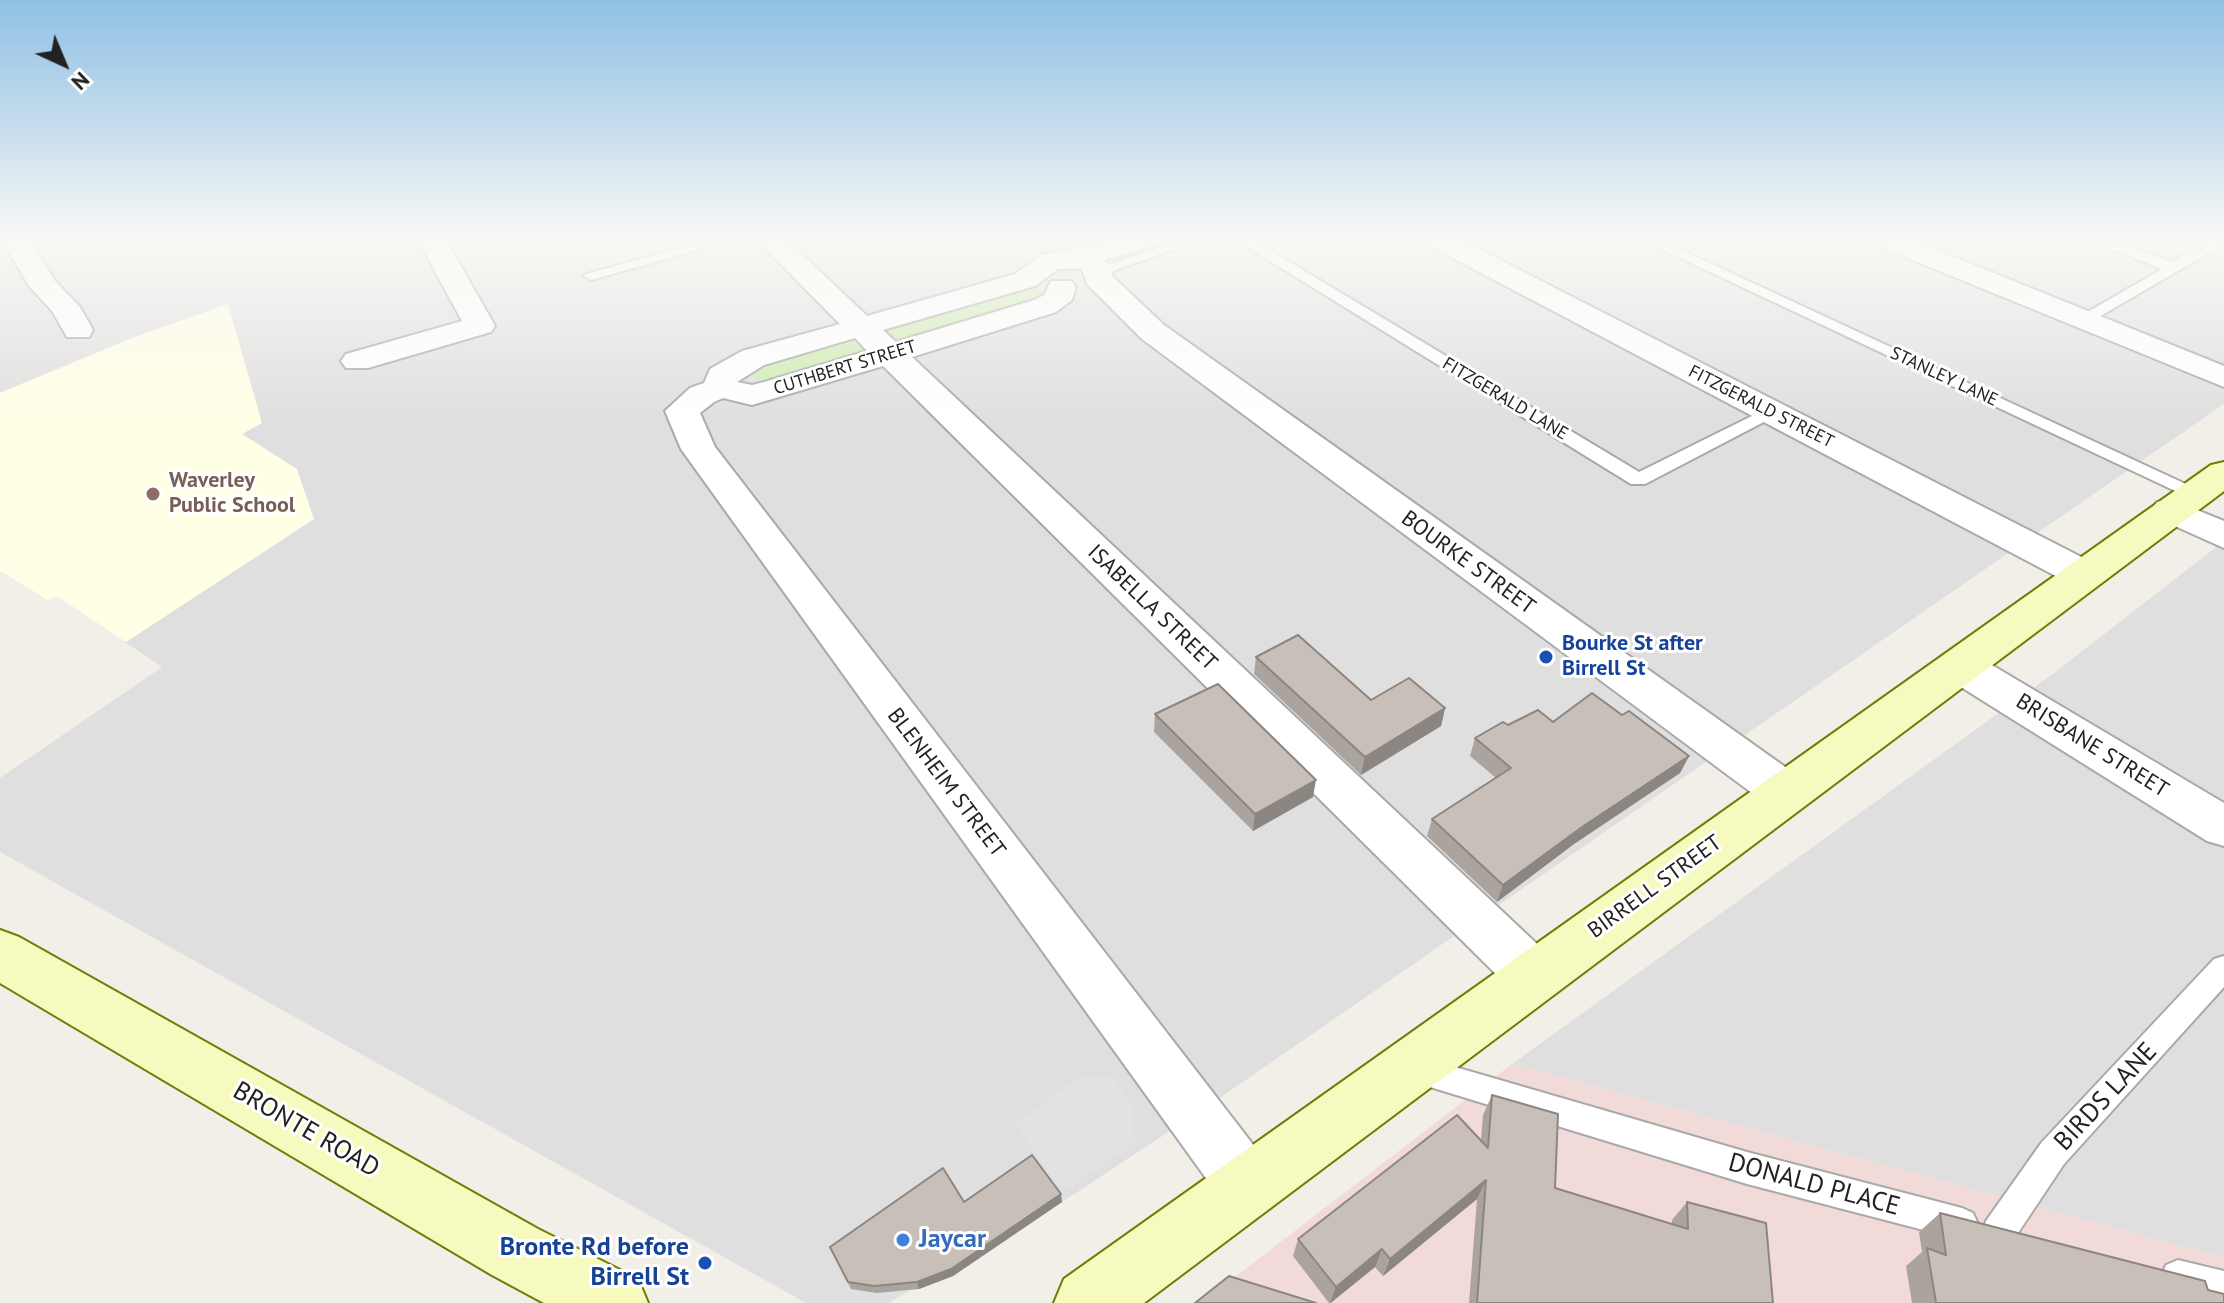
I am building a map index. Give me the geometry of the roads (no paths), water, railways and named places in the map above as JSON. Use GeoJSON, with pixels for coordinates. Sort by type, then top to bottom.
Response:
{"type":"FeatureCollection","features":[{"type":"Feature","properties":{"kind":"main road","name":"BIRRELL STREET"},"geometry":{"type":"LineString","coordinates":[[1088,1303],[2197,492]]}},
{"type":"Feature","properties":{"kind":"main road","name":"BRONTE ROAD"},"geometry":{"type":"LineString","coordinates":[[0,954],[515,1252],[614,1303]]}},
{"type":"Feature","properties":{"kind":"street"},"geometry":{"type":"LineString","coordinates":[[59,301],[78,330]]}},
{"type":"Feature","properties":{"kind":"street"},"geometry":{"type":"LineString","coordinates":[[357,361],[480,326],[466,301]]}},
{"type":"Feature","properties":{"kind":"street","name":"ISABELLA STREET"},"geometry":{"type":"LineString","coordinates":[[834,301],[1534,976]]}},
{"type":"Feature","properties":{"kind":"street","name":"CUTHBERT STREET"},"geometry":{"type":"LineString","coordinates":[[720,388],[752,395],[975,301]]}},
{"type":"Feature","properties":{"kind":"street","name":"BOURKE STREET"},"geometry":{"type":"LineString","coordinates":[[1109,301],[1785,792]]}},
{"type":"Feature","properties":{"kind":"street","name":"FITZGERALD STREET"},"geometry":{"type":"LineString","coordinates":[[1557,301],[2083,574]]}},
{"type":"Feature","properties":{"kind":"street"},"geometry":{"type":"LineString","coordinates":[[2038,301],[2224,377]]}},
{"type":"Feature","properties":{"kind":"street","name":"BLENHEIM STREET"},"geometry":{"type":"LineString","coordinates":[[720,388],[702,395],[682,411],[687,430],[698,449],[1247,1185]]}},
{"type":"Feature","properties":{"kind":"street"},"geometry":{"type":"LineString","coordinates":[[2197,492],[2224,536]]}},
{"type":"Feature","properties":{"kind":"street","name":"BRISBANE STREET"},"geometry":{"type":"LineString","coordinates":[[1960,666],[2224,827]]}},
{"type":"Feature","properties":{"kind":"lane","name":"FITZGERALD LANE"},"geometry":{"type":"LineString","coordinates":[[1343,301],[1638,480],[1772,413]]}},
{"type":"Feature","properties":{"kind":"lane","name":"STANLEY LANE"},"geometry":{"type":"LineString","coordinates":[[1781,301],[2197,492]]}},
{"type":"Feature","properties":{"kind":"lane"},"geometry":{"type":"LineString","coordinates":[[2085,320],[2116,301]]}},
{"type":"Feature","properties":{"kind":"lane","name":"BIRDS LANE"},"geometry":{"type":"LineString","coordinates":[[2013,1237],[2053,1153],[2224,968]]}},
{"type":"Feature","properties":{"kind":"lane","name":"DONALD PLACE"},"geometry":{"type":"LineString","coordinates":[[1408,1067],[1747,1168],[2013,1237]]}},
{"type":"Feature","properties":{"kind":"lane"},"geometry":{"type":"LineString","coordinates":[[2149,1269],[2224,1288]]}},
{"type":"Feature","properties":{"kind":"place","name":"Waverley Public School"},"geometry":{"type":"Point","coordinates":[153,494]}},
{"type":"Feature","properties":{"kind":"place","name":"Bourke St after Birrell St"},"geometry":{"type":"Point","coordinates":[1546,657]}},
{"type":"Feature","properties":{"kind":"place","name":"Jaycar"},"geometry":{"type":"Point","coordinates":[903,1240]}},
{"type":"Feature","properties":{"kind":"place","name":"Bronte Rd before Birrell St"},"geometry":{"type":"Point","coordinates":[705,1263]}}]}
